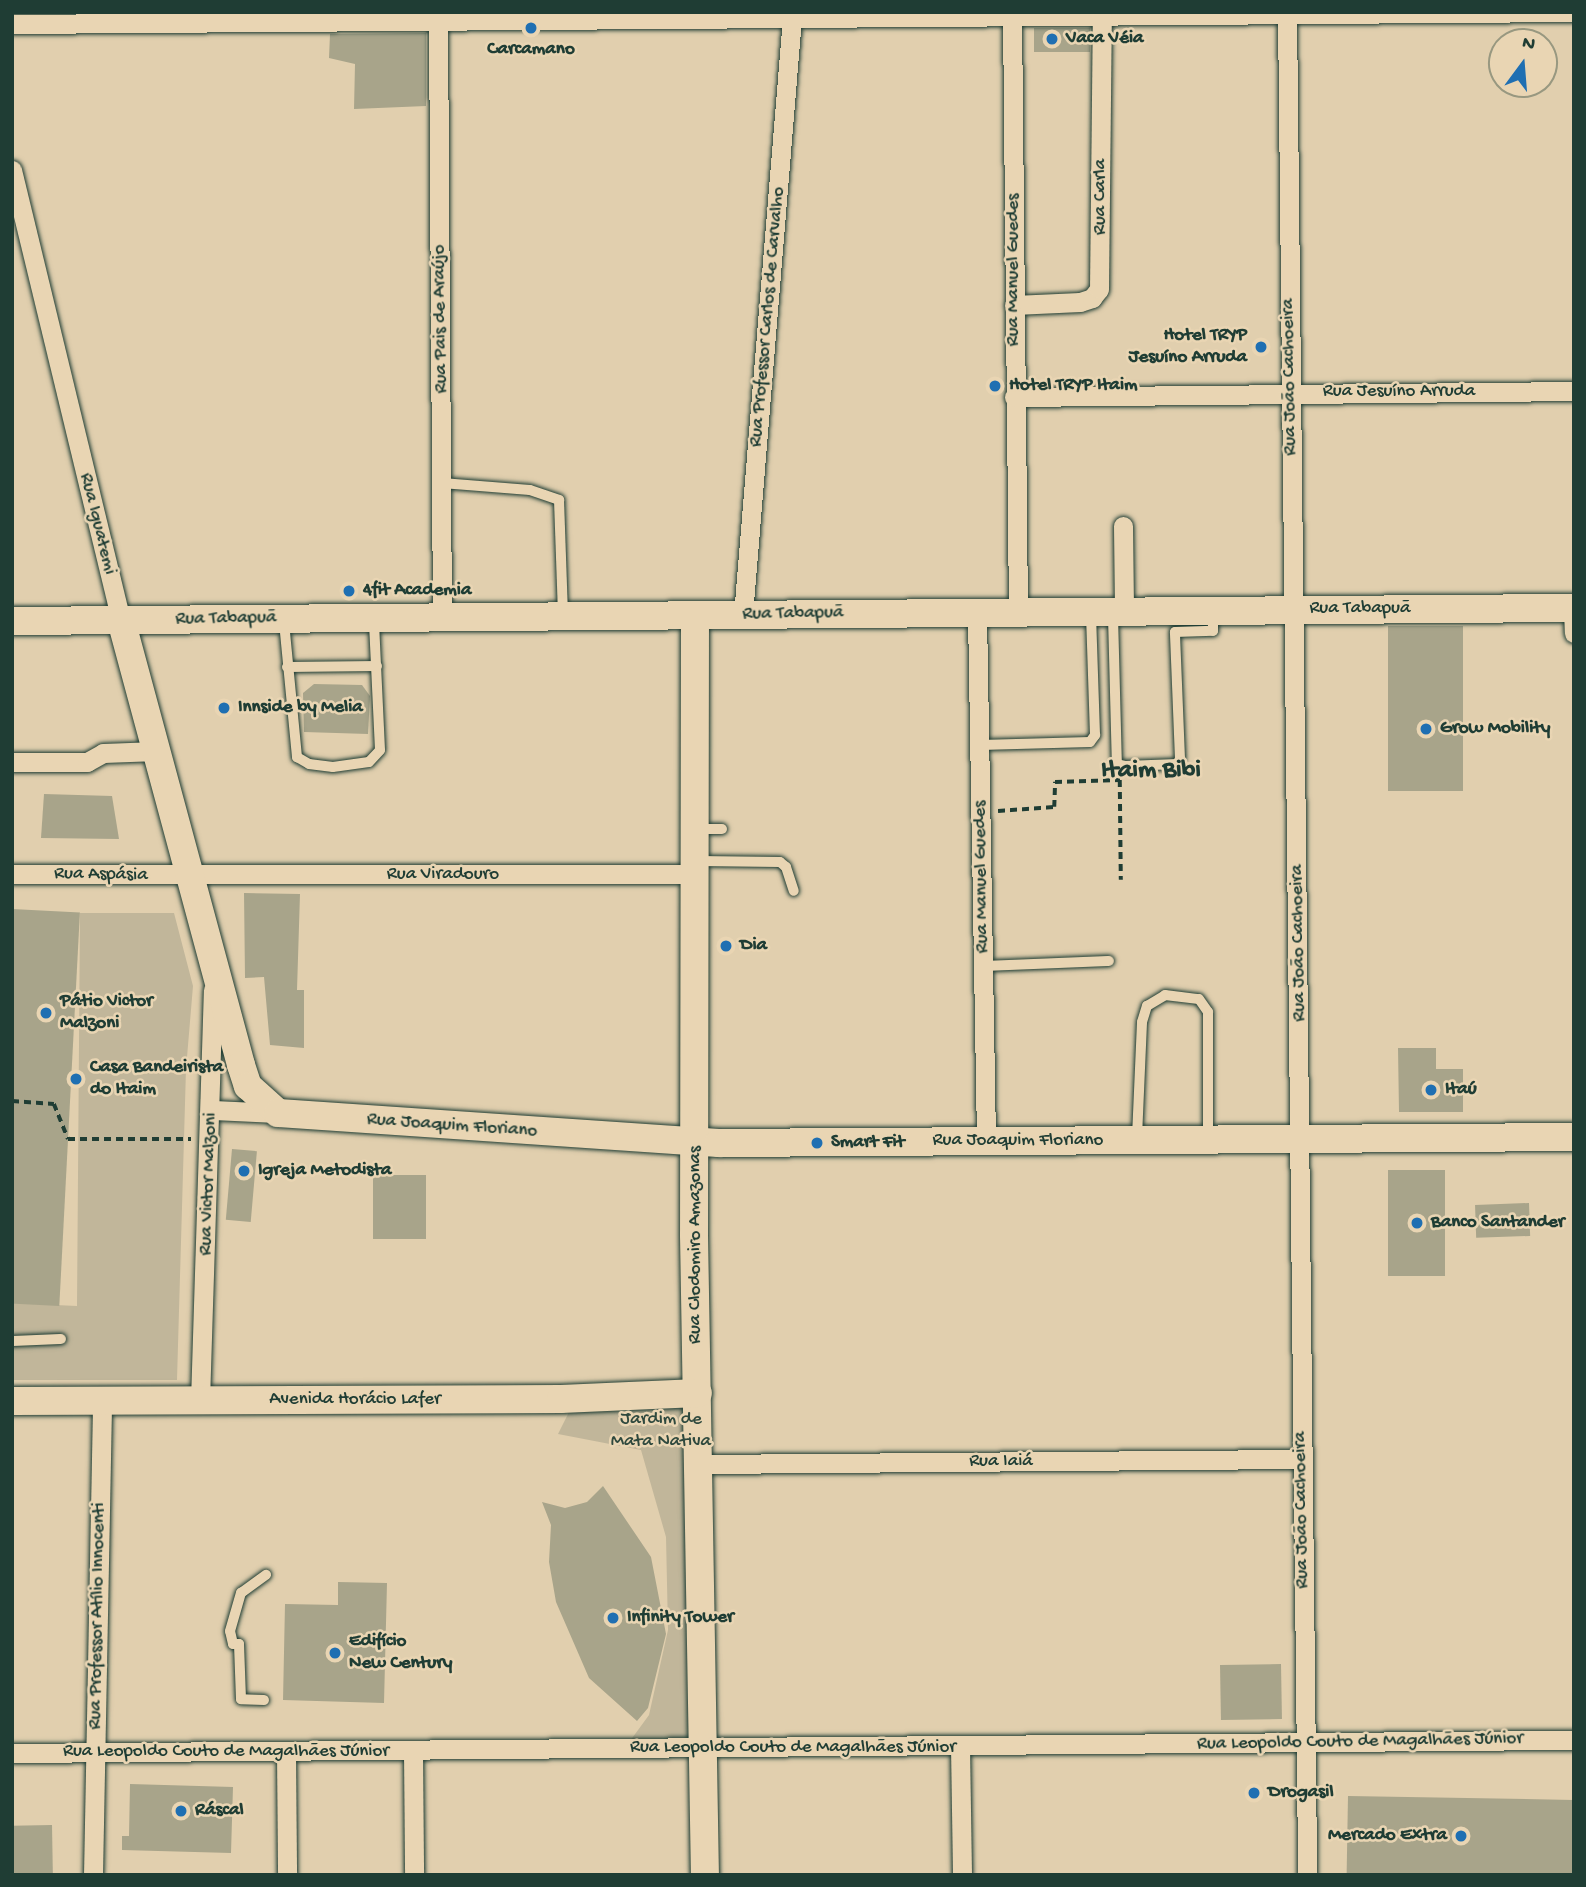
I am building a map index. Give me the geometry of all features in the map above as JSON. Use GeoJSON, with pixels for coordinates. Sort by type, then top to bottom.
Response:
{"type":"FeatureCollection","features":[{"type":"Feature","properties":{"kind":"street"},"geometry":{"type":"LineString","coordinates":[[12,24],[121,18],[346,17],[438,21],[520,16],[792,18],[815,15],[1102,16],[1573,12]]}},
{"type":"Feature","properties":{"kind":"street","name":"Rua João Cachoeira"},"geometry":{"type":"LineString","coordinates":[[1287,13],[1307,1875]]}},
{"type":"Feature","properties":{"kind":"street","name":"Rua Manuel Guedes"},"geometry":{"type":"LineString","coordinates":[[1012,14],[1018,612]]}},
{"type":"Feature","properties":{"kind":"street","name":"Rua Carla"},"geometry":{"type":"LineString","coordinates":[[1014,305],[1080,302],[1092,298],[1099,289],[1102,16]]}},
{"type":"Feature","properties":{"kind":"street","name":"Rua Professor Carlos de Carvalho"},"geometry":{"type":"LineString","coordinates":[[743,615],[792,18]]}},
{"type":"Feature","properties":{"kind":"street","name":"Rua Pais de Araújo"},"geometry":{"type":"LineString","coordinates":[[438,21],[442,617]]}},
{"type":"Feature","properties":{"kind":"street","name":"Rua Iguatemi"},"geometry":{"type":"LineString","coordinates":[[12,170],[121,620],[190,876]]}},
{"type":"Feature","properties":{"kind":"street","name":"Rua Jesuíno Arruda"},"geometry":{"type":"LineString","coordinates":[[1014,397],[1574,391]]}},
{"type":"Feature","properties":{"kind":"street"},"geometry":{"type":"LineString","coordinates":[[1109,612],[1123,526]]}},
{"type":"Feature","properties":{"kind":"street"},"geometry":{"type":"LineString","coordinates":[[1574,608],[1574,633]]}},
{"type":"Feature","properties":{"kind":"street","name":"Rua Tabapuã"},"geometry":{"type":"LineString","coordinates":[[12,621],[1574,608]]}},
{"type":"Feature","properties":{"kind":"street","name":"Rua Manuel Guedes"},"geometry":{"type":"LineString","coordinates":[[977,613],[986,1141]]}},
{"type":"Feature","properties":{"kind":"street","name":"Rua Clodomiro Amazonas"},"geometry":{"type":"LineString","coordinates":[[695,615],[709,829],[696,867],[698,1393],[705,1875]]}},
{"type":"Feature","properties":{"kind":"street"},"geometry":{"type":"LineString","coordinates":[[12,762],[87,762],[103,753],[158,751]]}},
{"type":"Feature","properties":{"kind":"street","name":"Rua Viradouro"},"geometry":{"type":"LineString","coordinates":[[190,876],[696,867]]}},
{"type":"Feature","properties":{"kind":"street","name":"Rua Aspásia"},"geometry":{"type":"LineString","coordinates":[[12,873],[190,876]]}},
{"type":"Feature","properties":{"kind":"street","name":"Rua Victor Malzoni"},"geometry":{"type":"LineString","coordinates":[[190,876],[248,1086],[278,1113]]}},
{"type":"Feature","properties":{"kind":"street","name":"Rua Victor Malzoni"},"geometry":{"type":"LineString","coordinates":[[200,1401],[212,1110],[213,967]]}},
{"type":"Feature","properties":{"kind":"street","name":"Rua Joaquim Floriano"},"geometry":{"type":"LineString","coordinates":[[212,1110],[696,1142],[1574,1138]]}},
{"type":"Feature","properties":{"kind":"street","name":"Avenida Horácio Lafer"},"geometry":{"type":"LineString","coordinates":[[12,1401],[200,1401],[698,1393]]}},
{"type":"Feature","properties":{"kind":"street","name":"Rua Professor Atílio Innocenti"},"geometry":{"type":"LineString","coordinates":[[93,1875],[102,1400]]}},
{"type":"Feature","properties":{"kind":"street","name":"Rua Iaiá"},"geometry":{"type":"LineString","coordinates":[[701,1464],[1301,1459]]}},
{"type":"Feature","properties":{"kind":"street","name":"Rua Leopoldo Couto de Magalhães Júnior"},"geometry":{"type":"LineString","coordinates":[[12,1753],[1574,1740]]}},
{"type":"Feature","properties":{"kind":"street"},"geometry":{"type":"LineString","coordinates":[[960,1746],[962,1875]]}},
{"type":"Feature","properties":{"kind":"street"},"geometry":{"type":"LineString","coordinates":[[413,1751],[414,1875]]}},
{"type":"Feature","properties":{"kind":"street"},"geometry":{"type":"LineString","coordinates":[[286,1752],[287,1875]]}},
{"type":"Feature","properties":{"kind":"lane"},"geometry":{"type":"LineString","coordinates":[[442,483],[530,490],[559,500],[564,616]]}},
{"type":"Feature","properties":{"kind":"lane"},"geometry":{"type":"LineString","coordinates":[[1109,612],[1117,764],[1126,766],[1177,764],[1180,759],[1175,632],[1213,632],[1213,611]]}},
{"type":"Feature","properties":{"kind":"lane"},"geometry":{"type":"LineString","coordinates":[[979,746],[1090,742],[1095,735],[1109,612]]}},
{"type":"Feature","properties":{"kind":"lane"},"geometry":{"type":"LineString","coordinates":[[284,618],[297,757],[310,764],[333,767],[377,758],[374,618]]}},
{"type":"Feature","properties":{"kind":"lane"},"geometry":{"type":"LineString","coordinates":[[288,667],[377,666]]}},
{"type":"Feature","properties":{"kind":"lane"},"geometry":{"type":"LineString","coordinates":[[696,867],[780,862],[786,867],[794,891]]}},
{"type":"Feature","properties":{"kind":"lane"},"geometry":{"type":"LineString","coordinates":[[983,966],[1109,961]]}},
{"type":"Feature","properties":{"kind":"lane"},"geometry":{"type":"LineString","coordinates":[[1137,1141],[1142,1022],[1147,1006],[1165,995],[1199,999],[1208,1012],[1208,1140]]}},
{"type":"Feature","properties":{"kind":"lane"},"geometry":{"type":"LineString","coordinates":[[12,1341],[61,1339]]}},
{"type":"Feature","properties":{"kind":"lane"},"geometry":{"type":"LineString","coordinates":[[264,1700],[242,1699],[239,1644],[233,1644],[230,1631],[241,1593],[267,1575]]}},
{"type":"Feature","properties":{"kind":"path"},"geometry":{"type":"LineString","coordinates":[[981,812],[1054,807],[1055,782],[1120,780],[1121,880]]}},
{"type":"Feature","properties":{"kind":"path"},"geometry":{"type":"LineString","coordinates":[[12,1101],[54,1104],[68,1139],[211,1138]]}},
{"type":"Feature","properties":{"kind":"green space"},"geometry":{"type":"Polygon","coordinates":[[[80,913],[174,913],[193,986],[186,1069],[177,1380],[12,1380],[12,1303],[77,1306],[80,913]]]}},
{"type":"Feature","properties":{"kind":"green space","name":"Jardim de Mata Nativa"},"geometry":{"type":"Polygon","coordinates":[[[574,1402],[689,1403],[696,1740],[630,1741],[649,1715],[668,1630],[666,1537],[641,1450],[558,1434],[574,1402]]]}},
{"type":"Feature","properties":{"kind":"building","name":"Vaca Véia"},"geometry":{"type":"Polygon","coordinates":[[[1034,28],[1090,28],[1090,52],[1034,52],[1034,28]]]}},
{"type":"Feature","properties":{"kind":"building"},"geometry":{"type":"Polygon","coordinates":[[[426,33],[426,106],[354,109],[355,64],[329,58],[330,34],[426,33]]]}},
{"type":"Feature","properties":{"kind":"building","name":"Grow Mobility"},"geometry":{"type":"Polygon","coordinates":[[[1388,626],[1463,626],[1463,791],[1388,791],[1388,626]]]}},
{"type":"Feature","properties":{"kind":"building"},"geometry":{"type":"Polygon","coordinates":[[[314,684],[362,685],[370,696],[368,734],[304,732],[303,693],[314,684]]]}},
{"type":"Feature","properties":{"kind":"building"},"geometry":{"type":"Polygon","coordinates":[[[44,794],[112,796],[119,839],[41,838],[44,794]]]}},
{"type":"Feature","properties":{"kind":"building"},"geometry":{"type":"Polygon","coordinates":[[[244,893],[300,894],[297,990],[304,990],[304,1048],[270,1045],[264,977],[245,978],[244,893]]]}},
{"type":"Feature","properties":{"kind":"building","name":"Pátio Victor Malzoni"},"geometry":{"type":"Polygon","coordinates":[[[12,909],[80,913],[59,1306],[12,1304],[12,909]]]}},
{"type":"Feature","properties":{"kind":"building","name":"Itaú"},"geometry":{"type":"Polygon","coordinates":[[[1398,1048],[1436,1048],[1436,1069],[1463,1069],[1463,1112],[1399,1112],[1398,1048]]]}},
{"type":"Feature","properties":{"kind":"building"},"geometry":{"type":"Polygon","coordinates":[[[232,1149],[257,1151],[251,1222],[226,1220],[232,1149]]]}},
{"type":"Feature","properties":{"kind":"building","name":"Banco Santander"},"geometry":{"type":"Polygon","coordinates":[[[1388,1170],[1445,1170],[1445,1276],[1388,1276],[1388,1170]]]}},
{"type":"Feature","properties":{"kind":"building"},"geometry":{"type":"Polygon","coordinates":[[[373,1175],[426,1175],[426,1239],[373,1239],[373,1175]]]}},
{"type":"Feature","properties":{"kind":"building"},"geometry":{"type":"Polygon","coordinates":[[[1529,1203],[1530,1236],[1476,1238],[1475,1205],[1529,1203]]]}},
{"type":"Feature","properties":{"kind":"building","name":"Infinity Tower"},"geometry":{"type":"Polygon","coordinates":[[[603,1486],[651,1557],[666,1634],[648,1708],[637,1721],[589,1678],[556,1602],[549,1562],[551,1525],[542,1502],[565,1508],[587,1502],[603,1486]]]}},
{"type":"Feature","properties":{"kind":"building","name":"Edifício New Century"},"geometry":{"type":"Polygon","coordinates":[[[338,1582],[387,1583],[384,1703],[283,1700],[285,1604],[338,1605],[338,1582]]]}},
{"type":"Feature","properties":{"kind":"building"},"geometry":{"type":"Polygon","coordinates":[[[1281,1664],[1282,1719],[1221,1720],[1220,1665],[1281,1664]]]}},
{"type":"Feature","properties":{"kind":"building","name":"Ráscal"},"geometry":{"type":"Polygon","coordinates":[[[130,1784],[233,1787],[231,1853],[122,1850],[122,1836],[129,1836],[130,1784]]]}},
{"type":"Feature","properties":{"kind":"building","name":"Mercado Extra"},"geometry":{"type":"Polygon","coordinates":[[[1348,1796],[1574,1800],[1573,1875],[1347,1875],[1348,1796]]]}},
{"type":"Feature","properties":{"kind":"building"},"geometry":{"type":"Polygon","coordinates":[[[52,1825],[53,1875],[13,1875],[12,1826],[52,1825]]]}},
{"type":"Feature","properties":{"kind":"place","name":"Carcamano"},"geometry":{"type":"Point","coordinates":[531,28]}},
{"type":"Feature","properties":{"kind":"place","name":"Vaca Véia"},"geometry":{"type":"Point","coordinates":[1052,39]}},
{"type":"Feature","properties":{"kind":"place","name":"Hotel TRYP Jesuíno Arruda"},"geometry":{"type":"Point","coordinates":[1261,347]}},
{"type":"Feature","properties":{"kind":"place","name":"Hotel TRYP Itaim"},"geometry":{"type":"Point","coordinates":[995,386]}},
{"type":"Feature","properties":{"kind":"place","name":"4fit Academia"},"geometry":{"type":"Point","coordinates":[349,591]}},
{"type":"Feature","properties":{"kind":"place","name":"Innside by Melia"},"geometry":{"type":"Point","coordinates":[224,708]}},
{"type":"Feature","properties":{"kind":"place","name":"Grow Mobility"},"geometry":{"type":"Point","coordinates":[1426,729]}},
{"type":"Feature","properties":{"kind":"place","name":"Dia"},"geometry":{"type":"Point","coordinates":[726,946]}},
{"type":"Feature","properties":{"kind":"place","name":"Pátio Victor Malzoni"},"geometry":{"type":"Point","coordinates":[46,1013]}},
{"type":"Feature","properties":{"kind":"place","name":"Casa Bandeirista do Itaim"},"geometry":{"type":"Point","coordinates":[76,1079]}},
{"type":"Feature","properties":{"kind":"place","name":"Itaú"},"geometry":{"type":"Point","coordinates":[1431,1090]}},
{"type":"Feature","properties":{"kind":"place","name":"Smart Fit"},"geometry":{"type":"Point","coordinates":[817,1143]}},
{"type":"Feature","properties":{"kind":"place","name":"Igreja Metodista"},"geometry":{"type":"Point","coordinates":[244,1171]}},
{"type":"Feature","properties":{"kind":"place","name":"Banco Santander"},"geometry":{"type":"Point","coordinates":[1417,1223]}},
{"type":"Feature","properties":{"kind":"place","name":"Infinity Tower"},"geometry":{"type":"Point","coordinates":[613,1618]}},
{"type":"Feature","properties":{"kind":"place","name":"Edifício New Century"},"geometry":{"type":"Point","coordinates":[335,1653]}},
{"type":"Feature","properties":{"kind":"place","name":"Drogasil"},"geometry":{"type":"Point","coordinates":[1254,1793]}},
{"type":"Feature","properties":{"kind":"place","name":"Ráscal"},"geometry":{"type":"Point","coordinates":[181,1811]}},
{"type":"Feature","properties":{"kind":"place","name":"Mercado Extra"},"geometry":{"type":"Point","coordinates":[1461,1836]}},
{"type":"Feature","properties":{"kind":"district","name":"Itaim Bibi"},"geometry":{"type":"Point","coordinates":[1151,772]}}]}
